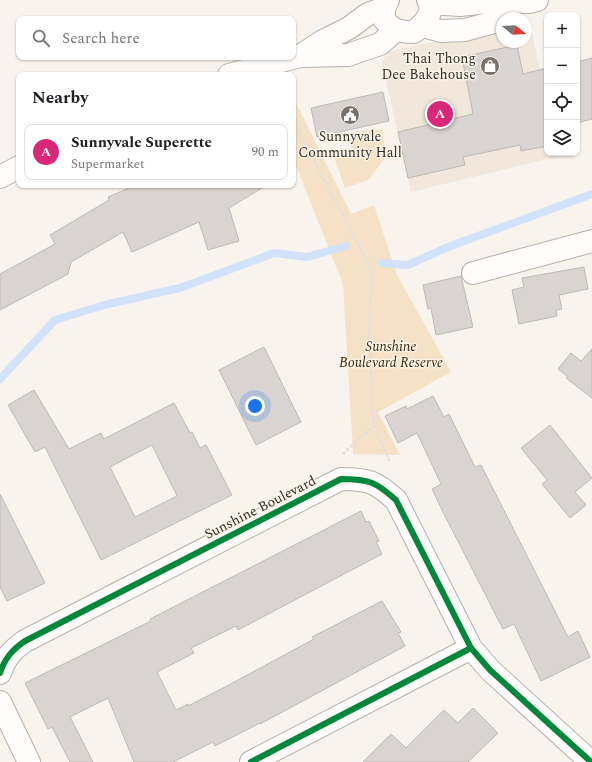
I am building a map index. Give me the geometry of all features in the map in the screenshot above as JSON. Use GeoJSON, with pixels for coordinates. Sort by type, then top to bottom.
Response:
{"type":"FeatureCollection","features":[{"type":"Feature","properties":{"kind":"street"},"geometry":{"type":"LineString","coordinates":[[296,57],[348,55],[380,44],[395,31],[414,32],[423,26],[427,20],[429,1],[460,5],[497,0],[533,1]]}},
{"type":"Feature","properties":{"kind":"street"},"geometry":{"type":"LineString","coordinates":[[516,12],[533,1]]}},
{"type":"Feature","properties":{"kind":"street"},"geometry":{"type":"LineString","coordinates":[[386,4],[384,19],[395,31]]}},
{"type":"Feature","properties":{"kind":"street"},"geometry":{"type":"LineString","coordinates":[[300,56],[323,40],[348,28],[386,4]]}},
{"type":"Feature","properties":{"kind":"street"},"geometry":{"type":"LineString","coordinates":[[423,26],[441,31],[466,30],[496,22]]}},
{"type":"Feature","properties":{"kind":"street"},"geometry":{"type":"LineString","coordinates":[[240,72],[285,60]]}},
{"type":"Feature","properties":{"kind":"street"},"geometry":{"type":"LineString","coordinates":[[0,177],[16,169]]}},
{"type":"Feature","properties":{"kind":"street"},"geometry":{"type":"LineString","coordinates":[[473,273],[592,241]]}},
{"type":"Feature","properties":{"kind":"street","name":"Sunshine Boulevard"},"geometry":{"type":"LineString","coordinates":[[0,673],[4,660],[14,648],[25,641],[341,479],[360,479],[379,486],[396,500],[471,648],[490,670],[591,762]]}},
{"type":"Feature","properties":{"kind":"street"},"geometry":{"type":"LineString","coordinates":[[251,762],[471,648]]}},
{"type":"Feature","properties":{"kind":"street"},"geometry":{"type":"LineString","coordinates":[[0,702],[1,708],[29,762]]}},
{"type":"Feature","properties":{"kind":"path"},"geometry":{"type":"LineString","coordinates":[[296,127],[372,270],[369,330],[374,425],[392,468]]}},
{"type":"Feature","properties":{"kind":"path"},"geometry":{"type":"LineString","coordinates":[[342,455],[374,425]]}},
{"type":"Feature","properties":{"kind":"shaded area"},"geometry":{"type":"Polygon","coordinates":[[[496,29],[496,48],[532,48],[532,34],[544,86],[544,156],[560,156],[411,192],[382,62],[389,51],[496,29]]]}},
{"type":"Feature","properties":{"kind":"green space","name":"Sunshine Boulevard Reserve"},"geometry":{"type":"Polygon","coordinates":[[[296,103],[351,214],[374,205],[397,275],[451,372],[378,412],[400,455],[353,454],[343,284],[296,166],[296,103]]]}},
{"type":"Feature","properties":{"kind":"green space"},"geometry":{"type":"Polygon","coordinates":[[[382,129],[386,157],[368,180],[345,188],[334,157],[351,149],[351,132],[382,129]]]}},
{"type":"Feature","properties":{"kind":"building"},"geometry":{"type":"Polygon","coordinates":[[[503,48],[518,48],[523,74],[544,69],[544,147],[521,151],[520,145],[463,157],[465,165],[408,178],[398,132],[473,114],[462,57],[503,48]]]}},
{"type":"Feature","properties":{"kind":"building"},"geometry":{"type":"Polygon","coordinates":[[[592,58],[592,119],[580,122],[580,84],[580,61],[592,58]]]}},
{"type":"Feature","properties":{"kind":"building","name":"Sunnyvale Community Hall"},"geometry":{"type":"Polygon","coordinates":[[[383,92],[389,121],[317,137],[311,108],[383,92]]]}},
{"type":"Feature","properties":{"kind":"building"},"geometry":{"type":"Polygon","coordinates":[[[129,188],[262,188],[229,208],[239,241],[208,250],[199,222],[132,252],[123,232],[71,262],[68,274],[0,310],[0,274],[55,244],[50,235],[109,200],[108,197],[129,188]]]}},
{"type":"Feature","properties":{"kind":"building"},"geometry":{"type":"Polygon","coordinates":[[[584,267],[588,289],[559,295],[562,309],[556,310],[557,316],[519,324],[512,290],[524,287],[522,278],[584,267]]]}},
{"type":"Feature","properties":{"kind":"building"},"geometry":{"type":"Polygon","coordinates":[[[461,276],[473,327],[436,335],[431,308],[428,309],[423,285],[461,276]]]}},
{"type":"Feature","properties":{"kind":"building"},"geometry":{"type":"Polygon","coordinates":[[[264,347],[301,422],[256,445],[219,370],[264,347]]]}},
{"type":"Feature","properties":{"kind":"building"},"geometry":{"type":"Polygon","coordinates":[[[592,349],[592,398],[566,378],[567,376],[558,369],[571,353],[581,361],[592,349]]]}},
{"type":"Feature","properties":{"kind":"building"},"geometry":{"type":"Polygon","coordinates":[[[34,390],[69,449],[101,433],[104,439],[174,403],[200,448],[206,445],[232,495],[101,560],[45,447],[35,452],[8,405],[34,390]],[[152,445],[110,467],[135,517],[177,496],[152,445]]]}},
{"type":"Feature","properties":{"kind":"building"},"geometry":{"type":"Polygon","coordinates":[[[433,396],[444,417],[449,414],[475,467],[481,465],[568,637],[578,631],[590,657],[541,681],[514,624],[503,629],[444,514],[432,489],[441,484],[417,433],[398,443],[385,416],[406,406],[407,409],[433,396]]]}},
{"type":"Feature","properties":{"kind":"building"},"geometry":{"type":"Polygon","coordinates":[[[550,425],[592,478],[575,492],[586,505],[570,518],[542,484],[547,480],[521,448],[550,425]]]}},
{"type":"Feature","properties":{"kind":"building"},"geometry":{"type":"Polygon","coordinates":[[[0,494],[45,583],[7,601],[0,587],[0,494]]]}},
{"type":"Feature","properties":{"kind":"building"},"geometry":{"type":"Polygon","coordinates":[[[361,511],[366,522],[369,521],[379,541],[376,542],[382,554],[238,630],[236,626],[191,648],[194,653],[157,672],[176,710],[188,704],[188,706],[225,687],[314,639],[312,637],[382,601],[401,632],[398,633],[405,646],[260,724],[215,746],[213,742],[173,762],[134,762],[108,698],[70,717],[93,762],[70,762],[52,727],[48,729],[25,683],[151,621],[150,619],[361,511]]]}},
{"type":"Feature","properties":{"kind":"building"},"geometry":{"type":"Polygon","coordinates":[[[473,708],[498,733],[468,762],[363,762],[391,734],[406,748],[444,710],[458,723],[473,708]]]}},
{"type":"Feature","properties":{"kind":"waterway"},"geometry":{"type":"LineString","coordinates":[[382,263],[408,265],[448,247],[592,194]]}},
{"type":"Feature","properties":{"kind":"waterway"},"geometry":{"type":"LineString","coordinates":[[0,379],[55,320],[108,304],[180,288],[274,253],[307,257],[346,246]]}},
{"type":"Feature","properties":{"kind":"cycle path"},"geometry":{"type":"LineString","coordinates":[[0,673],[4,663],[10,655],[25,641],[341,479],[359,480],[377,485],[396,500],[471,648],[490,670],[591,762]]}},
{"type":"Feature","properties":{"kind":"cycle path"},"geometry":{"type":"LineString","coordinates":[[251,762],[471,648]]}},
{"type":"Feature","properties":{"kind":"place","name":"Thai Thong Dee Bakehouse"},"geometry":{"type":"Point","coordinates":[490,66]}},
{"type":"Feature","properties":{"kind":"place","name":"Sunnyvale Superette"},"geometry":{"type":"Point","coordinates":[440,114]}},
{"type":"Feature","properties":{"kind":"place","name":"Sunnyvale Community Hall"},"geometry":{"type":"Point","coordinates":[350,115]}}]}
